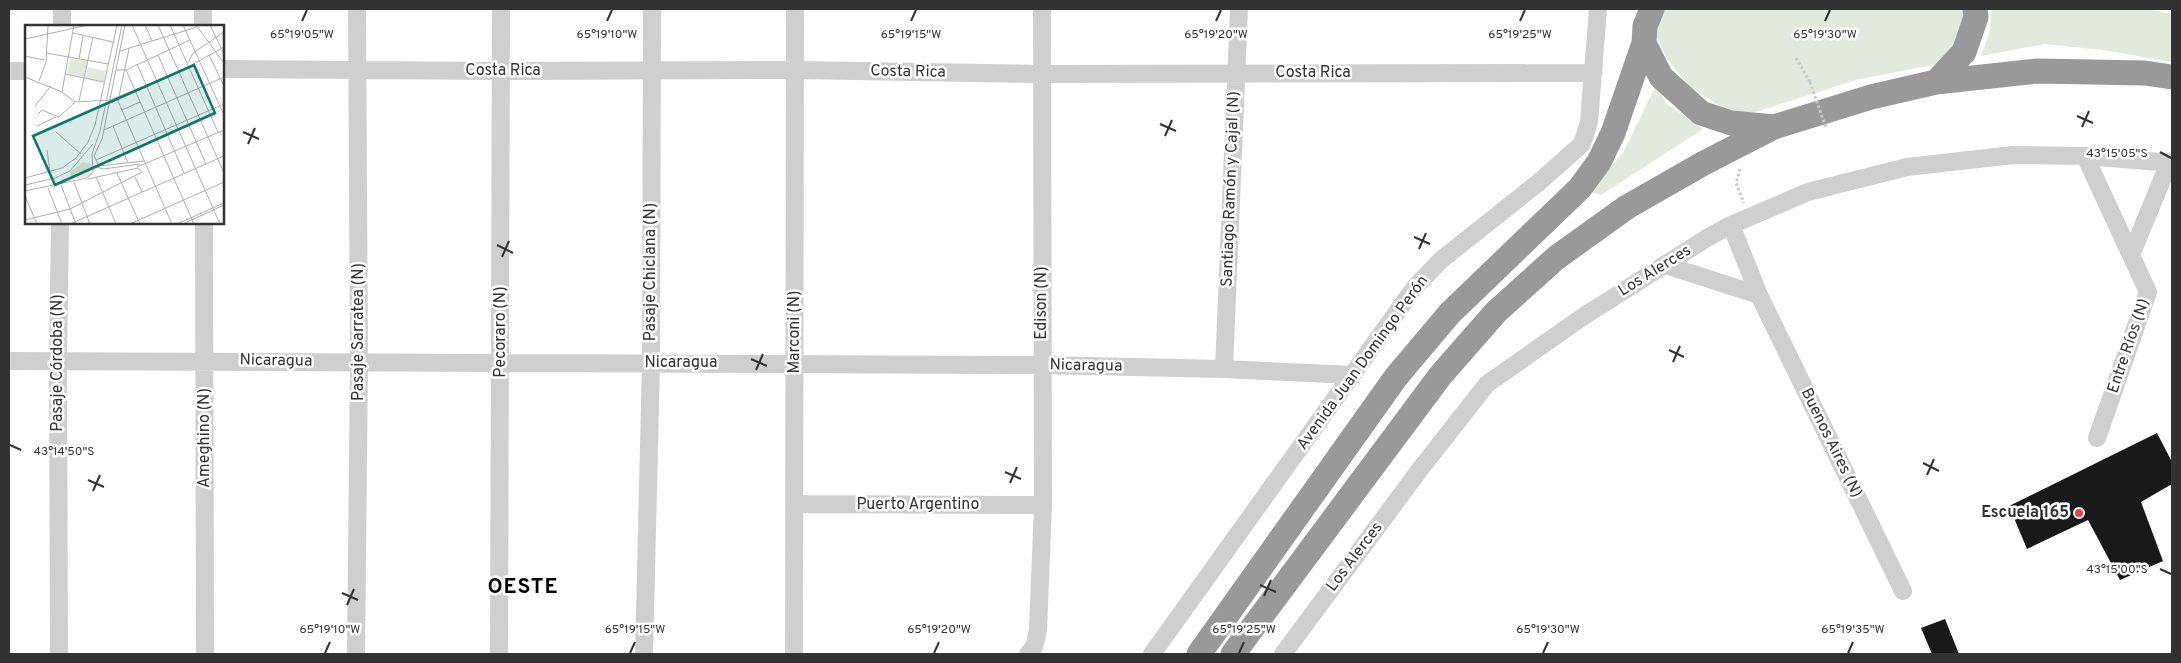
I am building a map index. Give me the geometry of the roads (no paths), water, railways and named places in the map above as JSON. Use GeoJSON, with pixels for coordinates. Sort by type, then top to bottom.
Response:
{"type":"FeatureCollection","features":[{"type":"Feature","properties":{"kind":"highway"},"geometry":{"type":"LineString","coordinates":[[1936,82],[1964,52],[1976,17],[1975,9]]}},
{"type":"Feature","properties":{"kind":"highway"},"geometry":{"type":"LineString","coordinates":[[1644,21],[1661,77],[1701,113],[1731,123],[1774,128]]}},
{"type":"Feature","properties":{"kind":"highway"},"geometry":{"type":"LineString","coordinates":[[1199,654],[1396,377],[1450,313],[1580,188],[1599,162],[1613,133],[1644,21]]}},
{"type":"Feature","properties":{"kind":"highway"},"geometry":{"type":"LineString","coordinates":[[1233,654],[1440,376],[1496,312],[1556,258],[1627,207],[1704,163],[1774,128],[1872,97],[1936,82],[2037,71],[2145,73],[2172,78]]}},
{"type":"Feature","properties":{"kind":"street"},"geometry":{"type":"LineString","coordinates":[[62,9],[62,25]]}},
{"type":"Feature","properties":{"kind":"street"},"geometry":{"type":"LineString","coordinates":[[203,9],[203,25]]}},
{"type":"Feature","properties":{"kind":"street","name":"Pasaje Sarratea (N)"},"geometry":{"type":"LineString","coordinates":[[356,654],[359,362],[357,9]]}},
{"type":"Feature","properties":{"kind":"street","name":"Pecoraro (N)"},"geometry":{"type":"LineString","coordinates":[[499,654],[501,9]]}},
{"type":"Feature","properties":{"kind":"street","name":"Pasaje Chiclana (N)"},"geometry":{"type":"LineString","coordinates":[[644,654],[651,363],[652,9]]}},
{"type":"Feature","properties":{"kind":"street","name":"Marconi (N)"},"geometry":{"type":"LineString","coordinates":[[794,654],[796,364],[795,9]]}},
{"type":"Feature","properties":{"kind":"street","name":"Edison (N)"},"geometry":{"type":"LineString","coordinates":[[1028,654],[1034,647],[1038,630],[1043,506],[1042,9]]}},
{"type":"Feature","properties":{"kind":"street","name":"Santiago Ramón y Cajal (N)"},"geometry":{"type":"LineString","coordinates":[[1224,369],[1239,9]]}},
{"type":"Feature","properties":{"kind":"street","name":"Avenida Juan Domingo Perón"},"geometry":{"type":"LineString","coordinates":[[1152,654],[1415,287],[1441,260],[1538,183],[1582,144],[1589,122],[1598,9]]}},
{"type":"Feature","properties":{"kind":"street","name":"Costa Rica"},"geometry":{"type":"LineString","coordinates":[[224,70],[358,69],[501,72],[794,70],[1041,74],[1593,73]]}},
{"type":"Feature","properties":{"kind":"street"},"geometry":{"type":"LineString","coordinates":[[9,71],[25,71]]}},
{"type":"Feature","properties":{"kind":"street","name":"Los Alerces"},"geometry":{"type":"LineString","coordinates":[[1283,654],[1422,468],[1488,384],[1584,316],[1707,238],[1731,225],[1808,192],[1907,167],[2013,155],[2086,156],[2171,163]]}},
{"type":"Feature","properties":{"kind":"street","name":"Entre Ríos (N)"},"geometry":{"type":"LineString","coordinates":[[2086,156],[2148,292],[2097,438]]}},
{"type":"Feature","properties":{"kind":"street"},"geometry":{"type":"LineString","coordinates":[[2131,255],[2171,163]]}},
{"type":"Feature","properties":{"kind":"street","name":"Pasaje Córdoba (N)"},"geometry":{"type":"LineString","coordinates":[[59,654],[58,361],[60,224]]}},
{"type":"Feature","properties":{"kind":"street","name":"Ameghino (N)"},"geometry":{"type":"LineString","coordinates":[[204,224],[206,654]]}},
{"type":"Feature","properties":{"kind":"street","name":"Buenos Aires (N)"},"geometry":{"type":"LineString","coordinates":[[1731,225],[1759,295],[1903,591]]}},
{"type":"Feature","properties":{"kind":"street"},"geometry":{"type":"LineString","coordinates":[[1665,265],[1759,295]]}},
{"type":"Feature","properties":{"kind":"street","name":"Nicaragua"},"geometry":{"type":"LineString","coordinates":[[9,361],[205,360],[1042,365],[1224,369],[1352,375]]}},
{"type":"Feature","properties":{"kind":"street","name":"Puerto Argentino"},"geometry":{"type":"LineString","coordinates":[[794,504],[1043,506]]}},
{"type":"Feature","properties":{"kind":"place","name":"Escuela 165"},"geometry":{"type":"Point","coordinates":[2079,513]}},
{"type":"Feature","properties":{"kind":"district","name":"OESTE"},"geometry":{"type":"Point","coordinates":[523,587]}}]}
